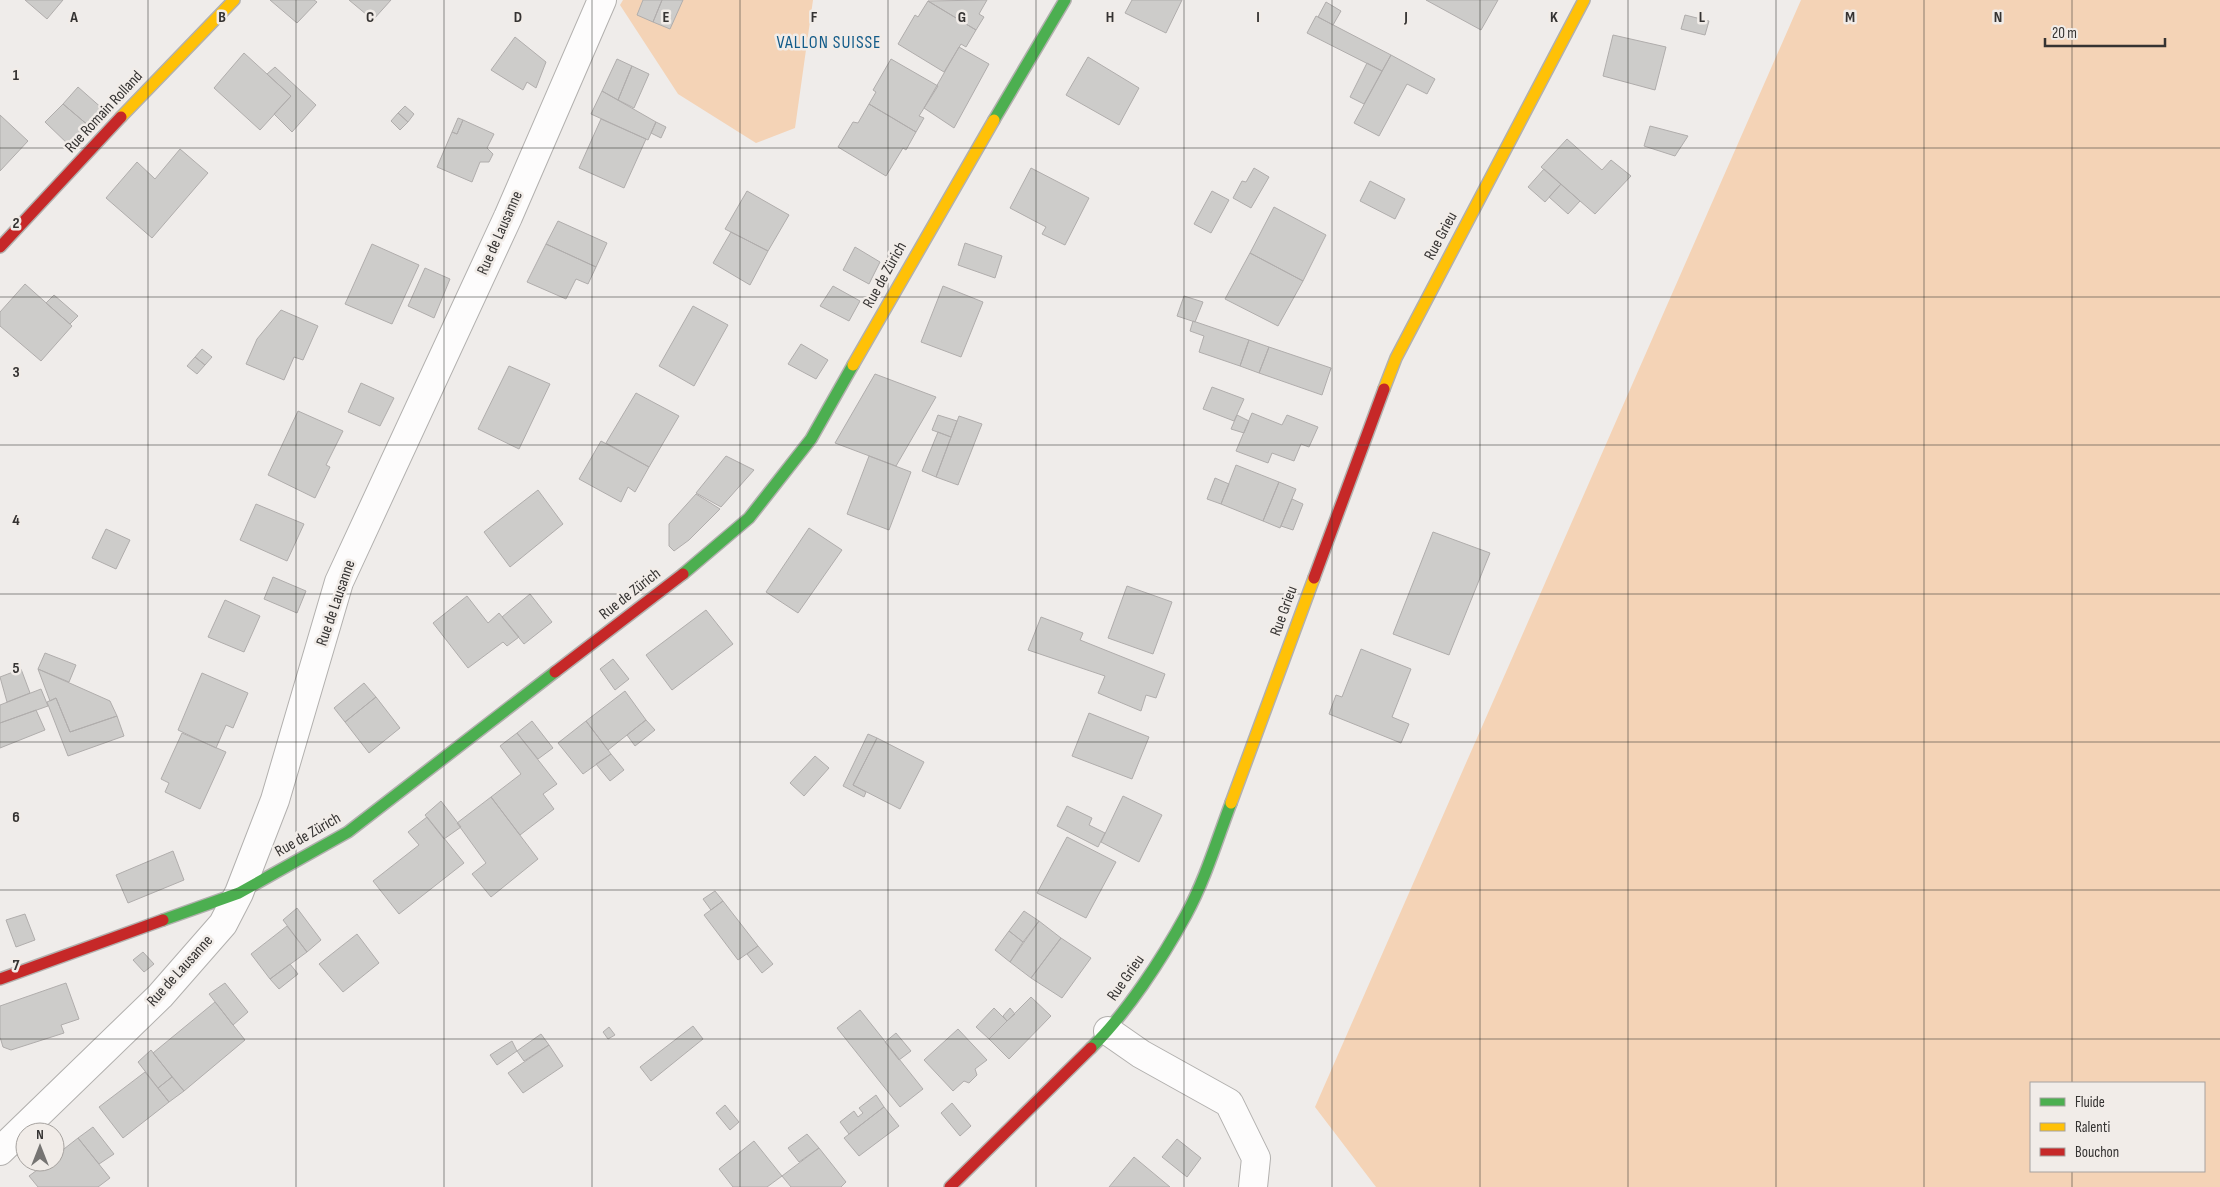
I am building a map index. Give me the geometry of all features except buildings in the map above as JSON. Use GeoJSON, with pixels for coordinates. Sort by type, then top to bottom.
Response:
{"type":"FeatureCollection","features":[{"type":"Feature","properties":{"kind":"street","name":"Rue Romain Rolland"},"geometry":{"type":"LineString","coordinates":[[0,247],[108,130],[234,0]]}},
{"type":"Feature","properties":{"kind":"street","name":"Rue de Lausanne"},"geometry":{"type":"LineString","coordinates":[[0,1151],[160,996],[223,924],[239,893],[275,800],[339,582],[508,217],[602,0]]}},
{"type":"Feature","properties":{"kind":"street","name":"Rue de Zürich"},"geometry":{"type":"LineString","coordinates":[[0,979],[239,893],[348,832],[683,574],[749,518],[811,439],[935,219],[1065,0]]}},
{"type":"Feature","properties":{"kind":"street","name":"Rue Grieu"},"geometry":{"type":"LineString","coordinates":[[950,1187],[1108,1031],[1157,962],[1186,915],[1207,867],[1396,358],[1584,0]]}},
{"type":"Feature","properties":{"kind":"street"},"geometry":{"type":"LineString","coordinates":[[1108,1031],[1141,1054],[1229,1104],[1256,1158],[1253,1187]]}},
{"type":"Feature","properties":{"kind":"shaded area"},"geometry":{"type":"Polygon","coordinates":[[[623,0],[813,0],[795,128],[756,143],[678,94],[620,5],[623,0]]]}},
{"type":"Feature","properties":{"kind":"shaded area"},"geometry":{"type":"Polygon","coordinates":[[[1801,0],[2220,0],[2220,1187],[1376,1187],[1315,1107],[1801,0]]]}},
{"type":"Feature","properties":{"kind":"traffic: fast"},"geometry":{"type":"LineString","coordinates":[[994,120],[1065,0]]}},
{"type":"Feature","properties":{"kind":"traffic: fast"},"geometry":{"type":"LineString","coordinates":[[683,574],[749,518],[811,439],[853,365]]}},
{"type":"Feature","properties":{"kind":"traffic: fast"},"geometry":{"type":"LineString","coordinates":[[163,920],[239,893],[348,832],[555,672]]}},
{"type":"Feature","properties":{"kind":"traffic: fast"},"geometry":{"type":"LineString","coordinates":[[1091,1048],[1130,1003],[1155,967],[1186,915],[1199,888],[1231,803]]}},
{"type":"Feature","properties":{"kind":"traffic: slow"},"geometry":{"type":"LineString","coordinates":[[121,117],[234,0]]}},
{"type":"Feature","properties":{"kind":"traffic: slow"},"geometry":{"type":"LineString","coordinates":[[1384,389],[1396,358],[1584,0]]}},
{"type":"Feature","properties":{"kind":"traffic: slow"},"geometry":{"type":"LineString","coordinates":[[853,365],[994,120]]}},
{"type":"Feature","properties":{"kind":"traffic: slow"},"geometry":{"type":"LineString","coordinates":[[1231,803],[1314,578]]}},
{"type":"Feature","properties":{"kind":"traffic: jam"},"geometry":{"type":"LineString","coordinates":[[0,247],[121,117]]}},
{"type":"Feature","properties":{"kind":"traffic: jam"},"geometry":{"type":"LineString","coordinates":[[1314,578],[1384,389]]}},
{"type":"Feature","properties":{"kind":"traffic: jam"},"geometry":{"type":"LineString","coordinates":[[555,672],[683,574]]}},
{"type":"Feature","properties":{"kind":"traffic: jam"},"geometry":{"type":"LineString","coordinates":[[0,979],[163,920]]}},
{"type":"Feature","properties":{"kind":"traffic: jam"},"geometry":{"type":"LineString","coordinates":[[950,1187],[1091,1048]]}},
{"type":"Feature","properties":{"kind":"district","name":"VALLON SUISSE"},"geometry":{"type":"Point","coordinates":[829,42]}}]}
